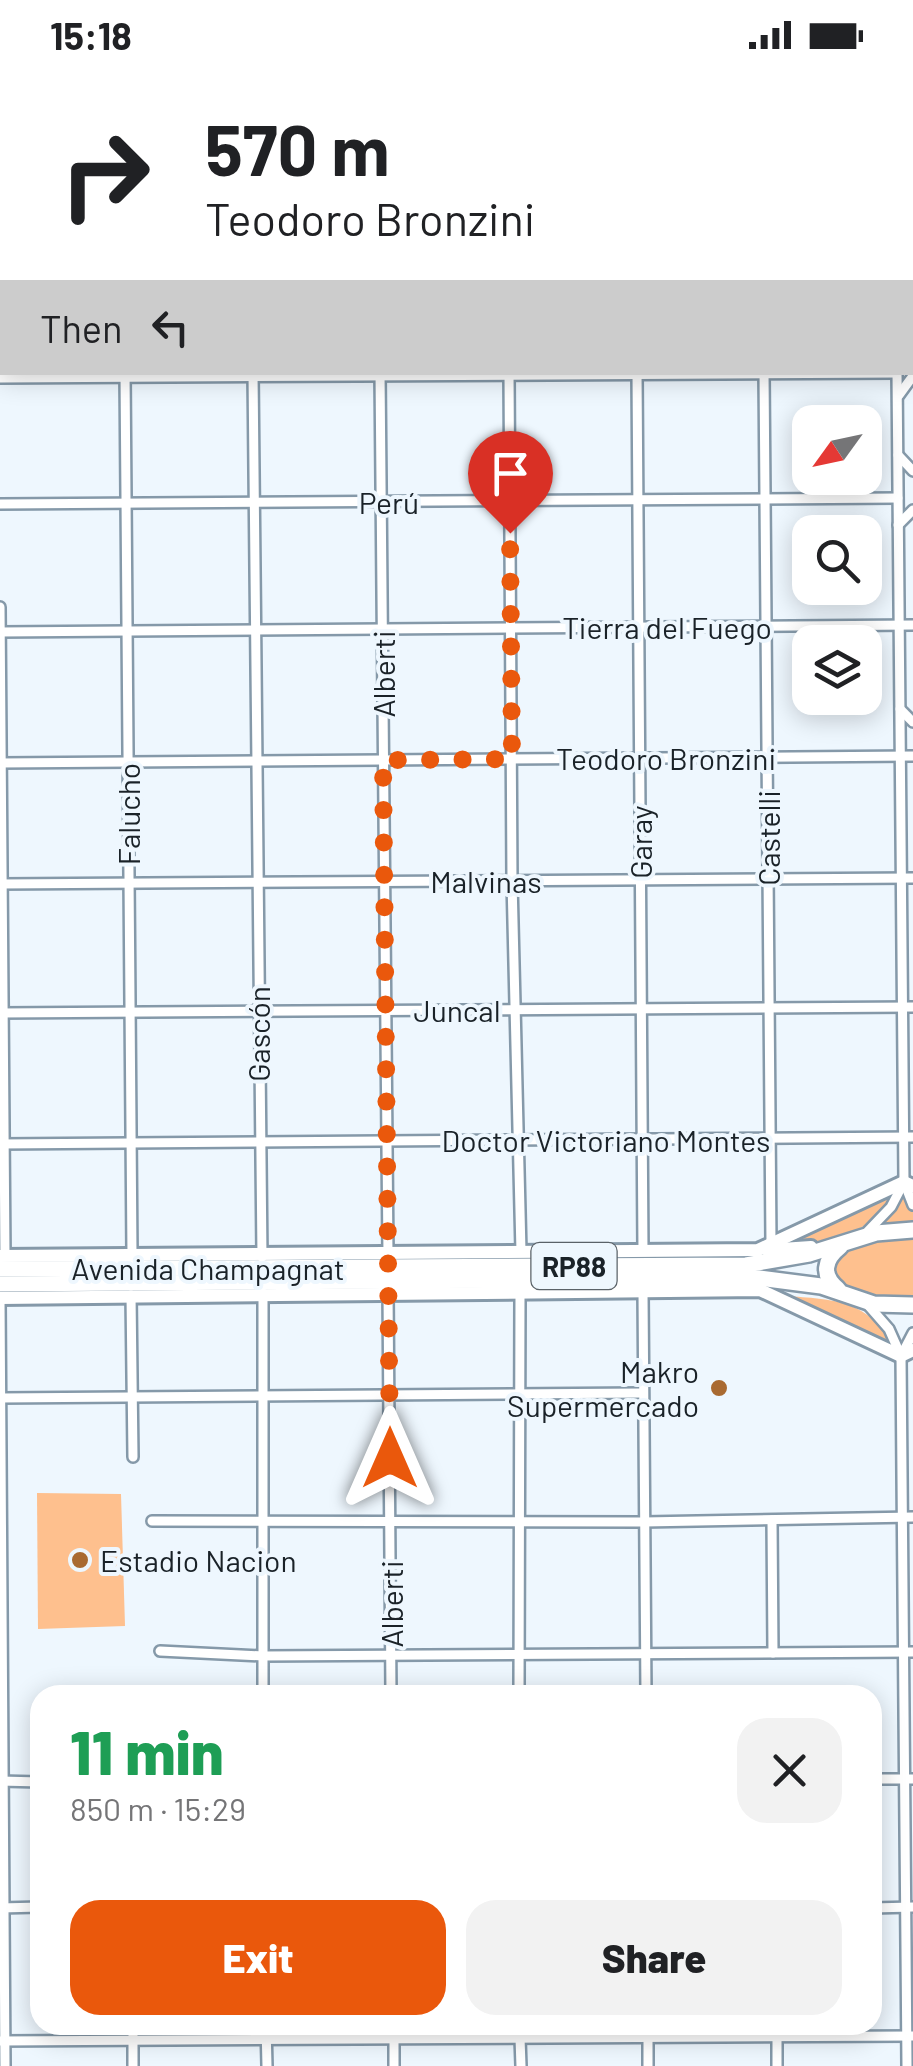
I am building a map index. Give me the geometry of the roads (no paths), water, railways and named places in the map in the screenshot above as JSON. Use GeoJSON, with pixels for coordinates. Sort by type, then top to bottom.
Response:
{"type":"FeatureCollection","features":[{"type":"Feature","properties":{"kind":"highway","name":"Avenida Champagnat"},"geometry":{"type":"LineString","coordinates":[[388,1273],[746,1265],[795,1258],[888,1230],[913,1230]]}},
{"type":"Feature","properties":{"kind":"highway"},"geometry":{"type":"LineString","coordinates":[[854,1240],[832,1254],[826,1266],[832,1284],[854,1298]]}},
{"type":"Feature","properties":{"kind":"highway","name":"Avenida Champagnat"},"geometry":{"type":"LineString","coordinates":[[1,1259],[262,1273],[759,1278],[831,1289],[854,1298],[913,1305]]}},
{"type":"Feature","properties":{"kind":"highway","name":"Avenida Champagnat"},"geometry":{"type":"LineString","coordinates":[[1,1294],[262,1273]]}},
{"type":"Feature","properties":{"kind":"street"},"geometry":{"type":"LineString","coordinates":[[0,378],[125,375]]}},
{"type":"Feature","properties":{"kind":"street","name":"Falucho"},"geometry":{"type":"LineString","coordinates":[[125,375],[132,1255]]}},
{"type":"Feature","properties":{"kind":"street","name":"Gascón"},"geometry":{"type":"LineString","coordinates":[[254,375],[264,1685]]}},
{"type":"Feature","properties":{"kind":"street","name":"Alberti"},"geometry":{"type":"LineString","coordinates":[[380,375],[392,1685]]}},
{"type":"Feature","properties":{"kind":"street"},"geometry":{"type":"LineString","coordinates":[[508,375],[520,1252]]}},
{"type":"Feature","properties":{"kind":"street","name":"Garay"},"geometry":{"type":"LineString","coordinates":[[637,375],[644,1252]]}},
{"type":"Feature","properties":{"kind":"street","name":"Castelli"},"geometry":{"type":"LineString","coordinates":[[764,375],[770,1138],[764,1247]]}},
{"type":"Feature","properties":{"kind":"street"},"geometry":{"type":"LineString","coordinates":[[897,375],[901,878],[908,1007],[909,1184],[913,1205]]}},
{"type":"Feature","properties":{"kind":"street"},"geometry":{"type":"LineString","coordinates":[[897,398],[913,376]]}},
{"type":"Feature","properties":{"kind":"street"},"geometry":{"type":"LineString","coordinates":[[898,455],[913,471]]}},
{"type":"Feature","properties":{"kind":"street","name":"Perú"},"geometry":{"type":"LineString","coordinates":[[0,504],[898,498]]}},
{"type":"Feature","properties":{"kind":"street"},"geometry":{"type":"LineString","coordinates":[[898,526],[913,510]]}},
{"type":"Feature","properties":{"kind":"street"},"geometry":{"type":"LineString","coordinates":[[0,608],[1,1259]]}},
{"type":"Feature","properties":{"kind":"street","name":"Tierra del Fuego"},"geometry":{"type":"LineString","coordinates":[[0,632],[913,625]]}},
{"type":"Feature","properties":{"kind":"street"},"geometry":{"type":"LineString","coordinates":[[900,710],[913,722]]}},
{"type":"Feature","properties":{"kind":"street","name":"Teodoro Bronzini"},"geometry":{"type":"LineString","coordinates":[[1,763],[913,756]]}},
{"type":"Feature","properties":{"kind":"street","name":"Malvinas"},"geometry":{"type":"LineString","coordinates":[[1,884],[913,878]]}},
{"type":"Feature","properties":{"kind":"street","name":"Juncal"},"geometry":{"type":"LineString","coordinates":[[2,1014],[908,1007]]}},
{"type":"Feature","properties":{"kind":"street","name":"Doctor Victoriano Montes"},"geometry":{"type":"LineString","coordinates":[[2,1144],[908,1137]]}},
{"type":"Feature","properties":{"kind":"street"},"geometry":{"type":"LineString","coordinates":[[854,1240],[887,1213],[909,1184]]}},
{"type":"Feature","properties":{"kind":"street","name":"Avenida Champagnat"},"geometry":{"type":"LineString","coordinates":[[764,1247],[909,1184]]}},
{"type":"Feature","properties":{"kind":"street","name":"Avenida Champagnat"},"geometry":{"type":"LineString","coordinates":[[1,1259],[132,1255],[262,1273],[388,1273],[520,1252],[834,1246]]}},
{"type":"Feature","properties":{"kind":"street","name":"Avenida Champagnat"},"geometry":{"type":"LineString","coordinates":[[1,1294],[131,1295],[262,1273]]}},
{"type":"Feature","properties":{"kind":"street","name":"Avenida Champagnat"},"geometry":{"type":"LineString","coordinates":[[388,1273],[520,1294],[831,1289]]}},
{"type":"Feature","properties":{"kind":"street","name":"Avenida Champagnat"},"geometry":{"type":"LineString","coordinates":[[760,1290],[907,1354]]}},
{"type":"Feature","properties":{"kind":"street"},"geometry":{"type":"LineString","coordinates":[[643,1292],[646,1685]]}},
{"type":"Feature","properties":{"kind":"street"},"geometry":{"type":"LineString","coordinates":[[1,1294],[5,2066]]}},
{"type":"Feature","properties":{"kind":"street"},"geometry":{"type":"LineString","coordinates":[[518,1685],[520,1294]]}},
{"type":"Feature","properties":{"kind":"street"},"geometry":{"type":"LineString","coordinates":[[131,1295],[132,1457]]}},
{"type":"Feature","properties":{"kind":"street"},"geometry":{"type":"LineString","coordinates":[[854,1298],[877,1313],[907,1354]]}},
{"type":"Feature","properties":{"kind":"street"},"geometry":{"type":"LineString","coordinates":[[907,2066],[908,1516],[901,1389],[913,1333]]}},
{"type":"Feature","properties":{"kind":"street"},"geometry":{"type":"LineString","coordinates":[[901,1389],[913,1389]]}},
{"type":"Feature","properties":{"kind":"street"},"geometry":{"type":"LineString","coordinates":[[1,1398],[644,1392]]}},
{"type":"Feature","properties":{"kind":"street"},"geometry":{"type":"LineString","coordinates":[[152,1521],[644,1522],[908,1516]]}},
{"type":"Feature","properties":{"kind":"street"},"geometry":{"type":"LineString","coordinates":[[772,1520],[773,1653]]}},
{"type":"Feature","properties":{"kind":"street"},"geometry":{"type":"LineString","coordinates":[[160,1651],[263,1656],[907,1652]]}},
{"type":"Feature","properties":{"kind":"street"},"geometry":{"type":"LineString","coordinates":[[882,1779],[908,1779]]}},
{"type":"Feature","properties":{"kind":"street"},"geometry":{"type":"LineString","coordinates":[[2,1781],[30,1782]]}},
{"type":"Feature","properties":{"kind":"street"},"geometry":{"type":"LineString","coordinates":[[2,1908],[30,1907]]}},
{"type":"Feature","properties":{"kind":"street"},"geometry":{"type":"LineString","coordinates":[[882,1908],[909,1908]]}},
{"type":"Feature","properties":{"kind":"street"},"geometry":{"type":"LineString","coordinates":[[133,2035],[133,2066]]}},
{"type":"Feature","properties":{"kind":"street"},"geometry":{"type":"LineString","coordinates":[[266,2035],[266,2066]]}},
{"type":"Feature","properties":{"kind":"street"},"geometry":{"type":"LineString","coordinates":[[394,2035],[394,2066]]}},
{"type":"Feature","properties":{"kind":"street"},"geometry":{"type":"LineString","coordinates":[[2,2041],[691,2035]]}},
{"type":"Feature","properties":{"kind":"street"},"geometry":{"type":"LineString","coordinates":[[777,2035],[777,2066]]}},
{"type":"Feature","properties":{"kind":"street"},"geometry":{"type":"LineString","coordinates":[[882,2035],[910,2036]]}},
{"type":"Feature","properties":{"kind":"street"},"geometry":{"type":"LineString","coordinates":[[648,2037],[648,2066]]}},
{"type":"Feature","properties":{"kind":"street"},"geometry":{"type":"LineString","coordinates":[[520,2038],[521,2066]]}},
{"type":"Feature","properties":{"kind":"place","name":"Makro Supermercado"},"geometry":{"type":"Point","coordinates":[719,1388]}},
{"type":"Feature","properties":{"kind":"place","name":"Estadio Nacion"},"geometry":{"type":"Point","coordinates":[80,1560]}}]}
